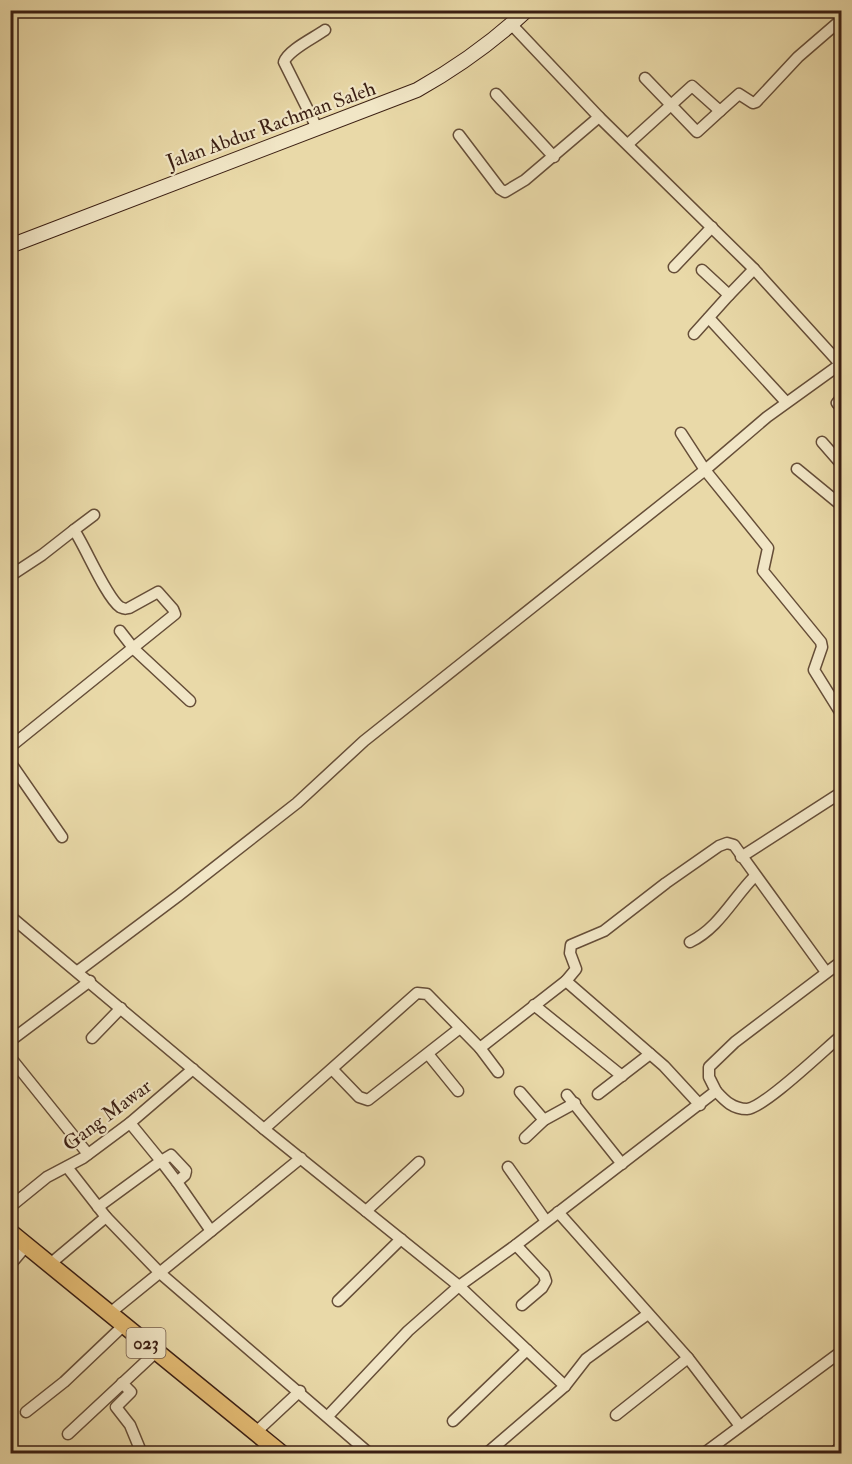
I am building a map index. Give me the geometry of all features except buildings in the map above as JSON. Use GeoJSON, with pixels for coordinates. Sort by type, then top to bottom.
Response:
{"type":"FeatureCollection","features":[{"type":"Feature","properties":{"kind":"main road","name":"023"},"geometry":{"type":"LineString","coordinates":[[10,1232],[282,1454]]}},
{"type":"Feature","properties":{"kind":"street","name":"Jalan Abdur Rachman Saleh"},"geometry":{"type":"LineString","coordinates":[[10,246],[417,90],[449,71],[512,25],[527,10]]}},
{"type":"Feature","properties":{"kind":"street"},"geometry":{"type":"LineString","coordinates":[[645,78],[697,132],[738,94],[753,103],[756,102],[798,57],[842,19]]}},
{"type":"Feature","properties":{"kind":"street"},"geometry":{"type":"LineString","coordinates":[[78,971],[297,803],[364,741],[705,470],[786,402],[841,365],[754,269],[599,117],[512,25]]}},
{"type":"Feature","properties":{"kind":"street"},"geometry":{"type":"LineString","coordinates":[[317,128],[284,62],[293,51],[326,30]]}},
{"type":"Feature","properties":{"kind":"street"},"geometry":{"type":"LineString","coordinates":[[628,144],[692,86],[720,111]]}},
{"type":"Feature","properties":{"kind":"street"},"geometry":{"type":"LineString","coordinates":[[496,94],[554,157]]}},
{"type":"Feature","properties":{"kind":"street"},"geometry":{"type":"LineString","coordinates":[[459,135],[500,189],[505,192],[525,180],[554,157],[599,117]]}},
{"type":"Feature","properties":{"kind":"street"},"geometry":{"type":"LineString","coordinates":[[674,267],[711,227]]}},
{"type":"Feature","properties":{"kind":"street"},"geometry":{"type":"LineString","coordinates":[[694,334],[754,269]]}},
{"type":"Feature","properties":{"kind":"street"},"geometry":{"type":"LineString","coordinates":[[702,270],[729,295]]}},
{"type":"Feature","properties":{"kind":"street"},"geometry":{"type":"LineString","coordinates":[[709,318],[786,402]]}},
{"type":"Feature","properties":{"kind":"street"},"geometry":{"type":"LineString","coordinates":[[842,397],[837,403],[842,409]]}},
{"type":"Feature","properties":{"kind":"street"},"geometry":{"type":"LineString","coordinates":[[681,433],[705,470],[768,548],[764,571],[821,642],[822,647],[813,670],[842,715]]}},
{"type":"Feature","properties":{"kind":"street"},"geometry":{"type":"LineString","coordinates":[[822,442],[842,465]]}},
{"type":"Feature","properties":{"kind":"street"},"geometry":{"type":"LineString","coordinates":[[797,469],[842,506]]}},
{"type":"Feature","properties":{"kind":"street"},"geometry":{"type":"LineString","coordinates":[[10,576],[42,555],[94,515]]}},
{"type":"Feature","properties":{"kind":"street"},"geometry":{"type":"LineString","coordinates":[[10,747],[172,618],[175,612],[158,592],[129,608],[118,606],[74,530]]}},
{"type":"Feature","properties":{"kind":"street"},"geometry":{"type":"LineString","coordinates":[[120,631],[134,649],[190,700]]}},
{"type":"Feature","properties":{"kind":"street"},"geometry":{"type":"LineString","coordinates":[[10,762],[62,837]]}},
{"type":"Feature","properties":{"kind":"street"},"geometry":{"type":"LineString","coordinates":[[741,857],[842,792]]}},
{"type":"Feature","properties":{"kind":"street"},"geometry":{"type":"LineString","coordinates":[[480,1048],[566,981],[576,969],[570,953],[571,945],[604,931],[666,883],[719,846],[730,843],[826,972]]}},
{"type":"Feature","properties":{"kind":"street"},"geometry":{"type":"LineString","coordinates":[[690,942],[707,932],[755,876]]}},
{"type":"Feature","properties":{"kind":"street"},"geometry":{"type":"LineString","coordinates":[[10,916],[264,1129],[459,1286],[566,1386]]}},
{"type":"Feature","properties":{"kind":"street"},"geometry":{"type":"LineString","coordinates":[[842,961],[735,1042],[709,1067],[709,1077],[716,1091],[726,1102],[735,1108],[749,1109],[765,1101],[842,1035]]}},
{"type":"Feature","properties":{"kind":"street"},"geometry":{"type":"LineString","coordinates":[[10,1041],[90,981]]}},
{"type":"Feature","properties":{"kind":"street"},"geometry":{"type":"LineString","coordinates":[[566,981],[650,1054],[700,1105]]}},
{"type":"Feature","properties":{"kind":"street"},"geometry":{"type":"LineString","coordinates":[[264,1129],[417,993],[427,994],[480,1048],[498,1071]]}},
{"type":"Feature","properties":{"kind":"street"},"geometry":{"type":"LineString","coordinates":[[534,1005],[622,1077]]}},
{"type":"Feature","properties":{"kind":"street"},"geometry":{"type":"LineString","coordinates":[[92,1038],[121,1008]]}},
{"type":"Feature","properties":{"kind":"street"},"geometry":{"type":"LineString","coordinates":[[333,1070],[359,1097],[368,1100],[460,1028]]}},
{"type":"Feature","properties":{"kind":"street"},"geometry":{"type":"LineString","coordinates":[[428,1054],[458,1091]]}},
{"type":"Feature","properties":{"kind":"street"},"geometry":{"type":"LineString","coordinates":[[598,1094],[650,1054]]}},
{"type":"Feature","properties":{"kind":"street"},"geometry":{"type":"LineString","coordinates":[[10,1057],[88,1154]]}},
{"type":"Feature","properties":{"kind":"street","name":"Gang Mawar"},"geometry":{"type":"LineString","coordinates":[[10,1207],[46,1177],[88,1154],[193,1069]]}},
{"type":"Feature","properties":{"kind":"street"},"geometry":{"type":"LineString","coordinates":[[328,1416],[408,1331],[459,1286],[716,1091]]}},
{"type":"Feature","properties":{"kind":"street"},"geometry":{"type":"LineString","coordinates":[[520,1092],[544,1120]]}},
{"type":"Feature","properties":{"kind":"street"},"geometry":{"type":"LineString","coordinates":[[567,1095],[622,1164]]}},
{"type":"Feature","properties":{"kind":"street"},"geometry":{"type":"LineString","coordinates":[[525,1138],[544,1120],[575,1103]]}},
{"type":"Feature","properties":{"kind":"street"},"geometry":{"type":"LineString","coordinates":[[129,1123],[161,1161]]}},
{"type":"Feature","properties":{"kind":"street"},"geometry":{"type":"LineString","coordinates":[[98,1207],[171,1155],[186,1172],[177,1182],[211,1231]]}},
{"type":"Feature","properties":{"kind":"street"},"geometry":{"type":"LineString","coordinates":[[110,1313],[301,1158]]}},
{"type":"Feature","properties":{"kind":"street"},"geometry":{"type":"LineString","coordinates":[[366,1211],[419,1162]]}},
{"type":"Feature","properties":{"kind":"street"},"geometry":{"type":"LineString","coordinates":[[67,1167],[106,1217],[160,1273],[300,1391],[370,1454]]}},
{"type":"Feature","properties":{"kind":"street"},"geometry":{"type":"LineString","coordinates":[[508,1167],[546,1221]]}},
{"type":"Feature","properties":{"kind":"street"},"geometry":{"type":"LineString","coordinates":[[558,1212],[688,1358],[740,1426]]}},
{"type":"Feature","properties":{"kind":"street"},"geometry":{"type":"LineString","coordinates":[[50,1264],[106,1217]]}},
{"type":"Feature","properties":{"kind":"street"},"geometry":{"type":"LineString","coordinates":[[338,1301],[401,1239]]}},
{"type":"Feature","properties":{"kind":"street"},"geometry":{"type":"LineString","coordinates":[[516,1245],[544,1275],[546,1281],[542,1288],[522,1305]]}},
{"type":"Feature","properties":{"kind":"street"},"geometry":{"type":"LineString","coordinates":[[10,1265],[26,1246]]}},
{"type":"Feature","properties":{"kind":"street"},"geometry":{"type":"LineString","coordinates":[[486,1454],[566,1386],[586,1359],[648,1314]]}},
{"type":"Feature","properties":{"kind":"street"},"geometry":{"type":"LineString","coordinates":[[26,1412],[64,1382],[124,1326]]}},
{"type":"Feature","properties":{"kind":"street"},"geometry":{"type":"LineString","coordinates":[[453,1421],[527,1350]]}},
{"type":"Feature","properties":{"kind":"street"},"geometry":{"type":"LineString","coordinates":[[703,1454],[842,1351]]}},
{"type":"Feature","properties":{"kind":"street"},"geometry":{"type":"LineString","coordinates":[[68,1434],[156,1352]]}},
{"type":"Feature","properties":{"kind":"street"},"geometry":{"type":"LineString","coordinates":[[616,1414],[688,1358]]}},
{"type":"Feature","properties":{"kind":"street"},"geometry":{"type":"LineString","coordinates":[[122,1383],[131,1392],[116,1407],[130,1425],[142,1454]]}},
{"type":"Feature","properties":{"kind":"street"},"geometry":{"type":"LineString","coordinates":[[256,1432],[300,1391]]}},
{"type":"Feature","properties":{"kind":"street"},"geometry":{"type":"LineString","coordinates":[[834,1454],[842,1445]]}}]}
